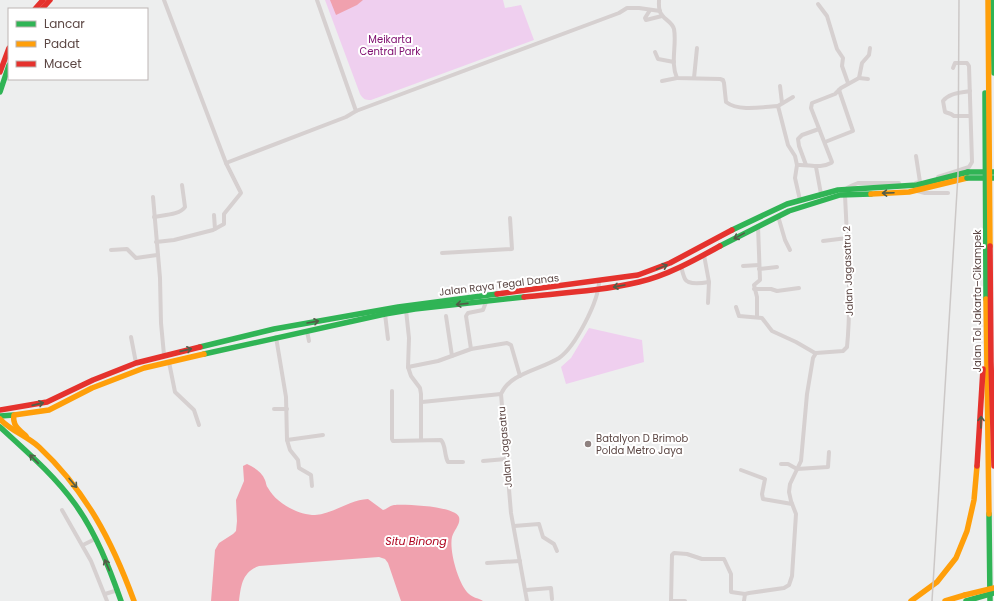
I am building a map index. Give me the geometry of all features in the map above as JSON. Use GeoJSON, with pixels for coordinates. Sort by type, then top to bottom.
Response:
{"type":"FeatureCollection","features":[{"type":"Feature","properties":{"kind":"main road"},"geometry":{"type":"LineString","coordinates":[[37,8],[43,0]]}},
{"type":"Feature","properties":{"kind":"main road"},"geometry":{"type":"LineString","coordinates":[[43,8],[50,0]]}},
{"type":"Feature","properties":{"kind":"main road"},"geometry":{"type":"LineString","coordinates":[[986,0],[991,362],[994,466]]}},
{"type":"Feature","properties":{"kind":"main road","name":"Jalan Tol Jakarta–Cikampek"},"geometry":{"type":"LineString","coordinates":[[986,0],[986,345],[990,601]]}},
{"type":"Feature","properties":{"kind":"main road"},"geometry":{"type":"LineString","coordinates":[[993,0],[994,73]]}},
{"type":"Feature","properties":{"kind":"main road"},"geometry":{"type":"LineString","coordinates":[[0,72],[8,51]]}},
{"type":"Feature","properties":{"kind":"main road"},"geometry":{"type":"LineString","coordinates":[[0,92],[8,68]]}},
{"type":"Feature","properties":{"kind":"main road","name":"Jalan Raya Tegal Danas"},"geometry":{"type":"LineString","coordinates":[[3,410],[46,402],[136,362],[274,329],[401,309],[599,282],[638,275],[658,268],[704,246],[756,218],[786,204],[821,194],[916,185],[968,175],[994,172]]}},
{"type":"Feature","properties":{"kind":"main road","name":"Jalan Raya Tegal Danas"},"geometry":{"type":"LineString","coordinates":[[1,422],[14,415],[49,410],[92,388],[150,366],[385,314],[401,309],[599,290],[640,282],[682,266],[789,211],[846,191],[902,193],[968,175],[994,178]]}},
{"type":"Feature","properties":{"kind":"main road"},"geometry":{"type":"LineString","coordinates":[[231,339],[232,347]]}},
{"type":"Feature","properties":{"kind":"main road"},"geometry":{"type":"LineString","coordinates":[[976,521],[980,462],[981,384],[986,345]]}},
{"type":"Feature","properties":{"kind":"main road"},"geometry":{"type":"LineString","coordinates":[[148,359],[150,366]]}},
{"type":"Feature","properties":{"kind":"main road"},"geometry":{"type":"LineString","coordinates":[[3,410],[1,422],[17,442],[70,498],[95,539],[118,590],[121,601]]}},
{"type":"Feature","properties":{"kind":"main road"},"geometry":{"type":"LineString","coordinates":[[14,415],[12,417],[13,422],[26,436],[49,456],[81,493],[92,510],[111,546],[134,601]]}},
{"type":"Feature","properties":{"kind":"main road"},"geometry":{"type":"LineString","coordinates":[[1,422],[26,436]]}},
{"type":"Feature","properties":{"kind":"main road"},"geometry":{"type":"LineString","coordinates":[[17,442],[18,436],[26,436]]}},
{"type":"Feature","properties":{"kind":"main road"},"geometry":{"type":"LineString","coordinates":[[911,601],[943,581],[951,574],[964,555]]}},
{"type":"Feature","properties":{"kind":"main road"},"geometry":{"type":"LineString","coordinates":[[966,599],[994,588]]}},
{"type":"Feature","properties":{"kind":"main road"},"geometry":{"type":"LineString","coordinates":[[945,601],[966,599],[994,593]]}},
{"type":"Feature","properties":{"kind":"street"},"geometry":{"type":"LineString","coordinates":[[156,242],[174,240],[216,229],[224,224],[224,214],[241,192],[226,163],[164,0]]}},
{"type":"Feature","properties":{"kind":"street"},"geometry":{"type":"LineString","coordinates":[[317,0],[356,111]]}},
{"type":"Feature","properties":{"kind":"street"},"geometry":{"type":"LineString","coordinates":[[659,0],[661,13]]}},
{"type":"Feature","properties":{"kind":"street"},"geometry":{"type":"LineString","coordinates":[[818,4],[827,16],[837,49],[843,58],[842,66],[848,83]]}},
{"type":"Feature","properties":{"kind":"street"},"geometry":{"type":"LineString","coordinates":[[226,163],[346,117],[356,111],[619,13],[627,8],[650,10],[661,13],[669,20],[674,28],[674,62],[676,78]]}},
{"type":"Feature","properties":{"kind":"street"},"geometry":{"type":"LineString","coordinates":[[650,10],[645,18],[646,20],[661,13]]}},
{"type":"Feature","properties":{"kind":"street"},"geometry":{"type":"LineString","coordinates":[[694,78],[696,48]]}},
{"type":"Feature","properties":{"kind":"street"},"geometry":{"type":"LineString","coordinates":[[859,78],[862,63],[869,55],[870,48]]}},
{"type":"Feature","properties":{"kind":"street"},"geometry":{"type":"LineString","coordinates":[[655,52],[658,59],[674,62]]}},
{"type":"Feature","properties":{"kind":"street"},"geometry":{"type":"LineString","coordinates":[[846,191],[853,184],[920,182],[952,173],[970,165],[972,162],[969,64],[955,62],[953,68]]}},
{"type":"Feature","properties":{"kind":"street"},"geometry":{"type":"LineString","coordinates":[[662,81],[676,78],[720,79],[723,80],[728,104],[743,108],[780,105],[793,97]]}},
{"type":"Feature","properties":{"kind":"street"},"geometry":{"type":"LineString","coordinates":[[797,165],[816,167],[832,162],[811,108],[812,103],[834,94],[848,83],[859,78],[868,79]]}},
{"type":"Feature","properties":{"kind":"street"},"geometry":{"type":"LineString","coordinates":[[780,86],[780,105],[785,136],[788,145],[795,156],[797,165],[795,178],[800,200]]}},
{"type":"Feature","properties":{"kind":"street"},"geometry":{"type":"LineString","coordinates":[[825,142],[853,131],[839,90]]}},
{"type":"Feature","properties":{"kind":"street"},"geometry":{"type":"LineString","coordinates":[[970,91],[952,94],[946,97],[943,101],[945,112],[954,116],[970,116]]}},
{"type":"Feature","properties":{"kind":"street"},"geometry":{"type":"LineString","coordinates":[[806,165],[798,146],[798,139],[802,135],[819,129]]}},
{"type":"Feature","properties":{"kind":"street"},"geometry":{"type":"LineString","coordinates":[[916,156],[920,182]]}},
{"type":"Feature","properties":{"kind":"street"},"geometry":{"type":"LineString","coordinates":[[816,167],[821,194]]}},
{"type":"Feature","properties":{"kind":"street"},"geometry":{"type":"LineString","coordinates":[[154,217],[180,212],[184,209],[182,185]]}},
{"type":"Feature","properties":{"kind":"street"},"geometry":{"type":"LineString","coordinates":[[917,190],[925,193],[948,193]]}},
{"type":"Feature","properties":{"kind":"street","name":"Jalan Jagasatru 2"},"geometry":{"type":"LineString","coordinates":[[815,354],[843,351],[847,347],[849,295],[846,191]]}},
{"type":"Feature","properties":{"kind":"street"},"geometry":{"type":"LineString","coordinates":[[153,197],[157,255],[160,274],[161,323],[164,355]]}},
{"type":"Feature","properties":{"kind":"street"},"geometry":{"type":"LineString","coordinates":[[214,215],[216,229]]}},
{"type":"Feature","properties":{"kind":"street"},"geometry":{"type":"LineString","coordinates":[[778,216],[785,240],[790,250]]}},
{"type":"Feature","properties":{"kind":"street"},"geometry":{"type":"LineString","coordinates":[[442,253],[512,248],[510,218]]}},
{"type":"Feature","properties":{"kind":"street"},"geometry":{"type":"LineString","coordinates":[[757,317],[757,297],[754,285],[760,280],[758,226]]}},
{"type":"Feature","properties":{"kind":"street"},"geometry":{"type":"LineString","coordinates":[[823,241],[847,238]]}},
{"type":"Feature","properties":{"kind":"street"},"geometry":{"type":"LineString","coordinates":[[111,250],[127,249],[136,258],[157,255]]}},
{"type":"Feature","properties":{"kind":"street"},"geometry":{"type":"LineString","coordinates":[[704,255],[709,282],[708,303]]}},
{"type":"Feature","properties":{"kind":"street"},"geometry":{"type":"LineString","coordinates":[[682,266],[686,281],[695,283],[709,282]]}},
{"type":"Feature","properties":{"kind":"street"},"geometry":{"type":"LineString","coordinates":[[743,266],[777,267]]}},
{"type":"Feature","properties":{"kind":"street"},"geometry":{"type":"LineString","coordinates":[[599,282],[599,290]]}},
{"type":"Feature","properties":{"kind":"street"},"geometry":{"type":"LineString","coordinates":[[754,288],[771,289],[777,291],[799,288]]}},
{"type":"Feature","properties":{"kind":"street","name":"Jalan Jagasatru"},"geometry":{"type":"LineString","coordinates":[[527,601],[514,526],[506,459],[501,394],[507,383],[557,359],[569,349],[589,314],[599,290]]}},
{"type":"Feature","properties":{"kind":"street"},"geometry":{"type":"LineString","coordinates":[[471,348],[466,316],[468,313],[483,310],[486,302]]}},
{"type":"Feature","properties":{"kind":"street"},"geometry":{"type":"LineString","coordinates":[[685,601],[670,601],[672,555],[674,553],[687,554],[702,559],[724,559],[731,574],[731,592],[745,594],[781,589],[789,585],[792,576],[796,514],[789,496],[790,484],[801,462],[807,394],[815,354],[796,342],[773,332],[763,319],[738,315],[736,306]]}},
{"type":"Feature","properties":{"kind":"street"},"geometry":{"type":"LineString","coordinates":[[401,309],[409,338],[408,367],[420,388],[422,402],[421,440]]}},
{"type":"Feature","properties":{"kind":"street"},"geometry":{"type":"LineString","coordinates":[[385,314],[388,339]]}},
{"type":"Feature","properties":{"kind":"street"},"geometry":{"type":"LineString","coordinates":[[446,316],[452,356]]}},
{"type":"Feature","properties":{"kind":"street"},"geometry":{"type":"LineString","coordinates":[[307,331],[309,341]]}},
{"type":"Feature","properties":{"kind":"street"},"geometry":{"type":"LineString","coordinates":[[131,336],[136,362]]}},
{"type":"Feature","properties":{"kind":"street"},"geometry":{"type":"LineString","coordinates":[[276,337],[286,397],[287,440],[290,450],[298,460],[299,468],[311,475],[312,486]]}},
{"type":"Feature","properties":{"kind":"street"},"geometry":{"type":"LineString","coordinates":[[408,367],[438,361],[471,348],[509,343],[511,345],[520,376]]}},
{"type":"Feature","properties":{"kind":"street"},"geometry":{"type":"LineString","coordinates":[[169,362],[175,392],[194,410],[199,425]]}},
{"type":"Feature","properties":{"kind":"street"},"geometry":{"type":"LineString","coordinates":[[392,391],[393,440],[395,442],[441,440],[443,442],[447,461],[463,462]]}},
{"type":"Feature","properties":{"kind":"street"},"geometry":{"type":"LineString","coordinates":[[422,402],[501,394]]}},
{"type":"Feature","properties":{"kind":"street"},"geometry":{"type":"LineString","coordinates":[[274,409],[287,408]]}},
{"type":"Feature","properties":{"kind":"street"},"geometry":{"type":"LineString","coordinates":[[287,440],[323,435]]}},
{"type":"Feature","properties":{"kind":"street"},"geometry":{"type":"LineString","coordinates":[[781,464],[788,464],[797,468],[828,467],[829,452]]}},
{"type":"Feature","properties":{"kind":"street"},"geometry":{"type":"LineString","coordinates":[[483,461],[506,459]]}},
{"type":"Feature","properties":{"kind":"street"},"geometry":{"type":"LineString","coordinates":[[741,470],[765,479],[762,494],[763,499],[792,504]]}},
{"type":"Feature","properties":{"kind":"street"},"geometry":{"type":"LineString","coordinates":[[62,510],[83,545],[107,601]]}},
{"type":"Feature","properties":{"kind":"street"},"geometry":{"type":"LineString","coordinates":[[514,526],[539,524],[544,537],[554,544],[557,551]]}},
{"type":"Feature","properties":{"kind":"street"},"geometry":{"type":"LineString","coordinates":[[83,545],[95,539]]}},
{"type":"Feature","properties":{"kind":"street"},"geometry":{"type":"LineString","coordinates":[[486,563],[520,561]]}},
{"type":"Feature","properties":{"kind":"street"},"geometry":{"type":"LineString","coordinates":[[526,590],[551,588],[552,599]]}},
{"type":"Feature","properties":{"kind":"street"},"geometry":{"type":"LineString","coordinates":[[105,594],[118,590]]}},
{"type":"Feature","properties":{"kind":"street"},"geometry":{"type":"LineString","coordinates":[[744,601],[745,594]]}},
{"type":"Feature","properties":{"kind":"green space","name":"Meikarta Central Park"},"geometry":{"type":"Polygon","coordinates":[[[325,0],[503,0],[505,8],[521,5],[534,40],[371,100],[367,100],[360,94],[325,0]]]}},
{"type":"Feature","properties":{"kind":"green space"},"geometry":{"type":"Polygon","coordinates":[[[589,328],[642,340],[644,362],[566,384],[561,367],[571,358],[589,328]]]}},
{"type":"Feature","properties":{"kind":"water"},"geometry":{"type":"Polygon","coordinates":[[[330,0],[363,0],[357,5],[336,15],[330,0]]]}},
{"type":"Feature","properties":{"kind":"water","name":"Situ Binong"},"geometry":{"type":"Polygon","coordinates":[[[247,464],[260,472],[267,487],[276,499],[288,507],[302,513],[315,515],[322,514],[354,502],[368,499],[383,510],[394,505],[408,505],[429,506],[456,513],[459,517],[459,522],[452,537],[451,543],[455,567],[465,589],[471,595],[483,601],[401,601],[388,563],[385,559],[379,557],[259,566],[249,572],[243,580],[239,601],[211,601],[215,550],[219,543],[236,531],[236,500],[244,481],[243,466],[247,464]]]}},
{"type":"Feature","properties":{"kind":"railway"},"geometry":{"type":"LineString","coordinates":[[932,601],[958,175],[959,0]]}},
{"type":"Feature","properties":{"kind":"traffic: fast"},"geometry":{"type":"LineString","coordinates":[[993,0],[994,73]]}},
{"type":"Feature","properties":{"kind":"traffic: fast"},"geometry":{"type":"LineString","coordinates":[[0,92],[8,68]]}},
{"type":"Feature","properties":{"kind":"traffic: fast"},"geometry":{"type":"LineString","coordinates":[[985,93],[986,299]]}},
{"type":"Feature","properties":{"kind":"traffic: fast"},"geometry":{"type":"LineString","coordinates":[[732,230],[787,204],[838,190],[917,185],[968,172]]}},
{"type":"Feature","properties":{"kind":"traffic: fast"},"geometry":{"type":"LineString","coordinates":[[968,172],[994,172]]}},
{"type":"Feature","properties":{"kind":"traffic: fast"},"geometry":{"type":"LineString","coordinates":[[967,178],[994,178]]}},
{"type":"Feature","properties":{"kind":"traffic: fast"},"geometry":{"type":"LineString","coordinates":[[720,246],[789,211],[840,195],[871,194]]}},
{"type":"Feature","properties":{"kind":"traffic: fast"},"geometry":{"type":"LineString","coordinates":[[200,347],[274,329],[398,307],[497,294]]}},
{"type":"Feature","properties":{"kind":"traffic: fast"},"geometry":{"type":"LineString","coordinates":[[204,354],[385,314],[415,309],[524,297]]}},
{"type":"Feature","properties":{"kind":"traffic: fast"},"geometry":{"type":"LineString","coordinates":[[0,416],[14,415]]}},
{"type":"Feature","properties":{"kind":"traffic: fast"},"geometry":{"type":"LineString","coordinates":[[0,427],[49,473],[67,493],[83,515],[96,538],[121,601]]}},
{"type":"Feature","properties":{"kind":"traffic: fast"},"geometry":{"type":"LineString","coordinates":[[989,514],[990,601]]}},
{"type":"Feature","properties":{"kind":"traffic: fast"},"geometry":{"type":"LineString","coordinates":[[966,601],[994,593]]}},
{"type":"Feature","properties":{"kind":"traffic: slow"},"geometry":{"type":"LineString","coordinates":[[988,0],[990,246]]}},
{"type":"Feature","properties":{"kind":"traffic: slow"},"geometry":{"type":"LineString","coordinates":[[871,194],[909,192],[967,178]]}},
{"type":"Feature","properties":{"kind":"traffic: slow"},"geometry":{"type":"LineString","coordinates":[[986,299],[989,514]]}},
{"type":"Feature","properties":{"kind":"traffic: slow"},"geometry":{"type":"LineString","coordinates":[[26,436],[15,424],[14,415],[49,410],[92,388],[144,368],[204,354]]}},
{"type":"Feature","properties":{"kind":"traffic: slow"},"geometry":{"type":"LineString","coordinates":[[0,419],[9,427],[39,447],[71,481],[84,499],[107,538],[126,579],[134,601]]}},
{"type":"Feature","properties":{"kind":"traffic: slow"},"geometry":{"type":"LineString","coordinates":[[911,601],[937,582],[956,558],[967,531],[974,500],[977,466]]}},
{"type":"Feature","properties":{"kind":"traffic: slow"},"geometry":{"type":"LineString","coordinates":[[965,595],[994,588]]}},
{"type":"Feature","properties":{"kind":"traffic: slow"},"geometry":{"type":"LineString","coordinates":[[945,601],[965,595]]}},
{"type":"Feature","properties":{"kind":"traffic: jam"},"geometry":{"type":"LineString","coordinates":[[36,8],[43,0]]}},
{"type":"Feature","properties":{"kind":"traffic: jam"},"geometry":{"type":"LineString","coordinates":[[43,8],[50,0]]}},
{"type":"Feature","properties":{"kind":"traffic: jam"},"geometry":{"type":"LineString","coordinates":[[0,72],[8,51]]}},
{"type":"Feature","properties":{"kind":"traffic: jam"},"geometry":{"type":"LineString","coordinates":[[497,294],[638,275],[670,263],[732,230]]}},
{"type":"Feature","properties":{"kind":"traffic: jam"},"geometry":{"type":"LineString","coordinates":[[524,297],[596,290],[639,282],[670,272],[720,246]]}},
{"type":"Feature","properties":{"kind":"traffic: jam"},"geometry":{"type":"LineString","coordinates":[[990,246],[994,466]]}},
{"type":"Feature","properties":{"kind":"traffic: jam"},"geometry":{"type":"LineString","coordinates":[[0,410],[47,402],[93,380],[136,363],[200,347]]}},
{"type":"Feature","properties":{"kind":"traffic: jam"},"geometry":{"type":"LineString","coordinates":[[977,466],[983,369]]}},
{"type":"Feature","properties":{"kind":"place","name":"Batalyon D Brimob Polda Metro Jaya"},"geometry":{"type":"Point","coordinates":[588,444]}}]}
